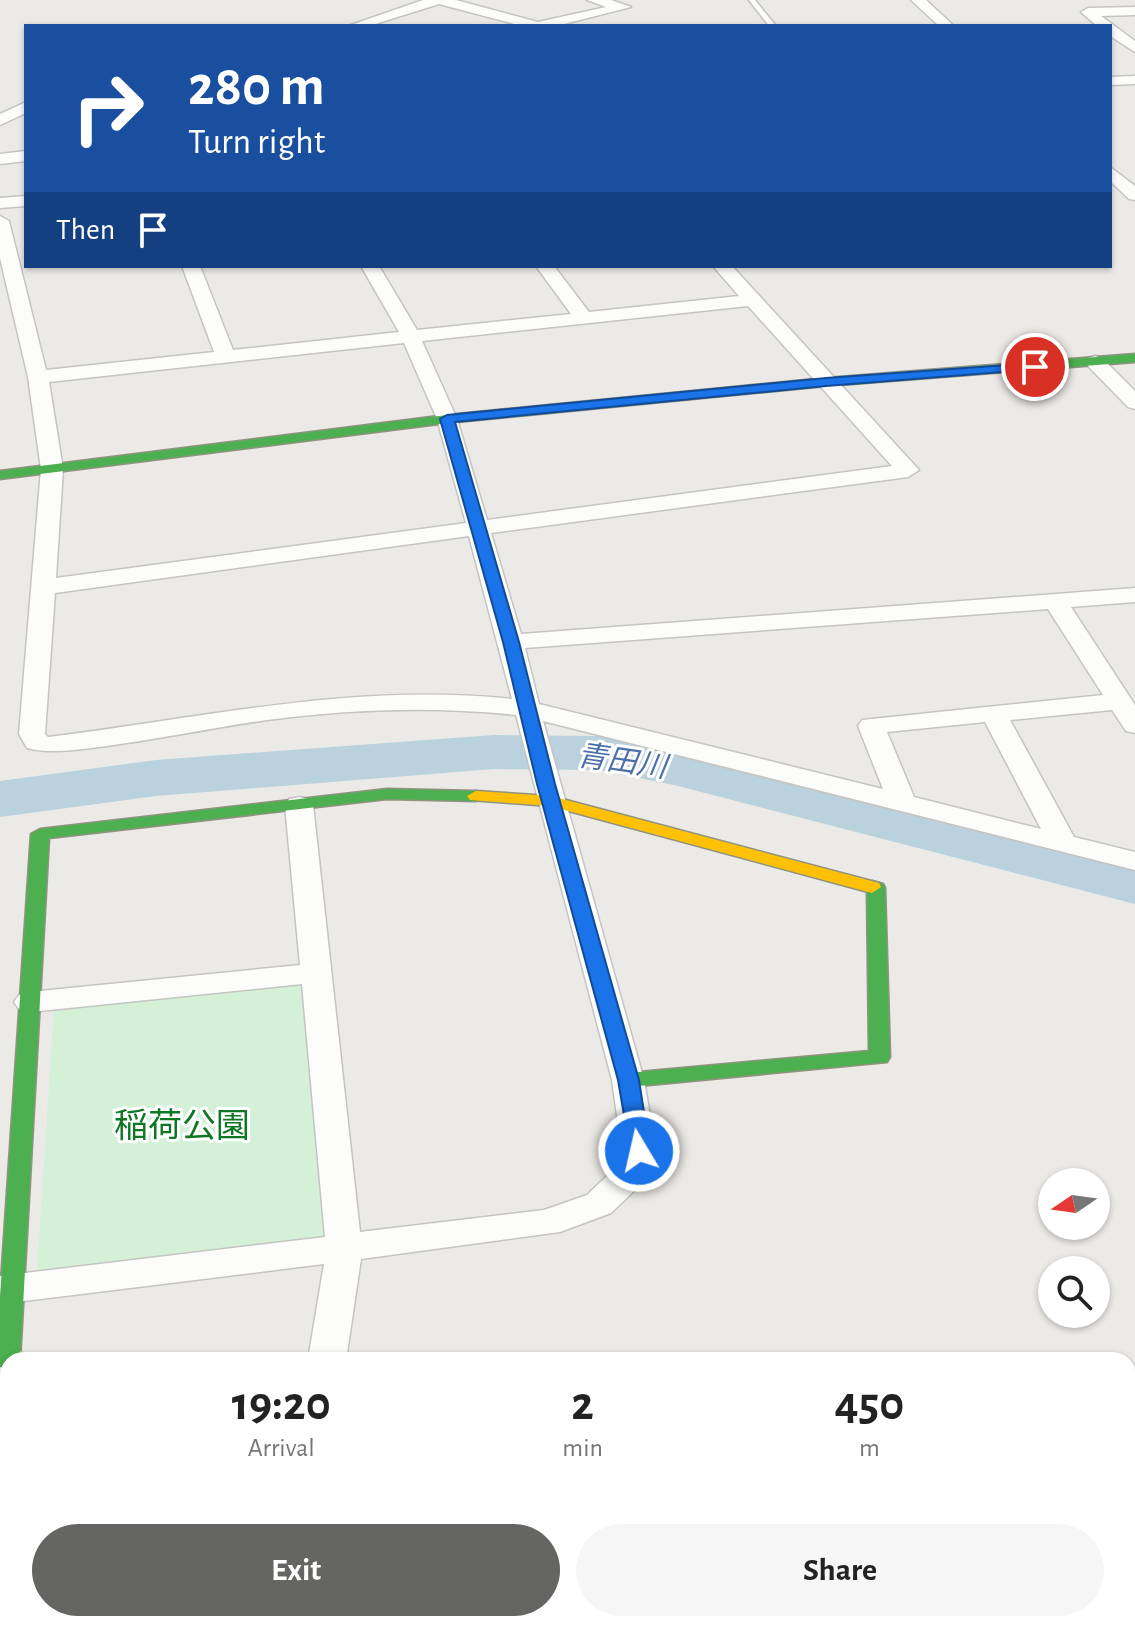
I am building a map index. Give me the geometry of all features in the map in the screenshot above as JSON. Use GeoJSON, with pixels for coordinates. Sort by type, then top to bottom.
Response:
{"type":"FeatureCollection","features":[{"type":"Feature","properties":{"kind":"street"},"geometry":{"type":"LineString","coordinates":[[360,24],[439,0],[530,24]]}},
{"type":"Feature","properties":{"kind":"street"},"geometry":{"type":"LineString","coordinates":[[594,0],[624,7],[634,18]]}},
{"type":"Feature","properties":{"kind":"street"},"geometry":{"type":"LineString","coordinates":[[918,0],[945,24]]}},
{"type":"Feature","properties":{"kind":"street"},"geometry":{"type":"LineString","coordinates":[[547,24],[624,7]]}},
{"type":"Feature","properties":{"kind":"street"},"geometry":{"type":"LineString","coordinates":[[1103,24],[1088,12],[1135,11]]}},
{"type":"Feature","properties":{"kind":"street"},"geometry":{"type":"LineString","coordinates":[[371,19],[390,24]]}},
{"type":"Feature","properties":{"kind":"street"},"geometry":{"type":"LineString","coordinates":[[1112,81],[1135,80]]}},
{"type":"Feature","properties":{"kind":"street"},"geometry":{"type":"LineString","coordinates":[[0,120],[24,108]]}},
{"type":"Feature","properties":{"kind":"street"},"geometry":{"type":"LineString","coordinates":[[0,120],[24,117]]}},
{"type":"Feature","properties":{"kind":"street"},"geometry":{"type":"LineString","coordinates":[[0,159],[24,156]]}},
{"type":"Feature","properties":{"kind":"street"},"geometry":{"type":"LineString","coordinates":[[1112,174],[1135,195]]}},
{"type":"Feature","properties":{"kind":"street"},"geometry":{"type":"LineString","coordinates":[[0,203],[24,201]]}},
{"type":"Feature","properties":{"kind":"street"},"geometry":{"type":"LineString","coordinates":[[0,221],[7,274],[38,377],[52,469],[32,734],[36,742],[47,745],[172,730],[230,717],[439,700],[530,716],[902,802],[1135,861]]}},
{"type":"Feature","properties":{"kind":"street"},"geometry":{"type":"LineString","coordinates":[[192,268],[225,356]]}},
{"type":"Feature","properties":{"kind":"street"},"geometry":{"type":"LineString","coordinates":[[7,1289],[547,1223],[599,1204],[623,1181],[639,1151],[628,1080],[548,792],[511,642],[447,419],[410,335],[371,268]]}},
{"type":"Feature","properties":{"kind":"street"},"geometry":{"type":"LineString","coordinates":[[546,268],[583,317]]}},
{"type":"Feature","properties":{"kind":"street"},"geometry":{"type":"LineString","coordinates":[[45,587],[478,531],[908,470],[724,268]]}},
{"type":"Feature","properties":{"kind":"street"},"geometry":{"type":"LineString","coordinates":[[38,377],[751,300]]}},
{"type":"Feature","properties":{"kind":"street"},"geometry":{"type":"LineString","coordinates":[[0,475],[447,419],[826,382],[1135,358]]}},
{"type":"Feature","properties":{"kind":"street"},"geometry":{"type":"LineString","coordinates":[[1095,362],[1135,403]]}},
{"type":"Feature","properties":{"kind":"street"},"geometry":{"type":"LineString","coordinates":[[511,642],[1135,595]]}},
{"type":"Feature","properties":{"kind":"street"},"geometry":{"type":"LineString","coordinates":[[1056,602],[1135,725]]}},
{"type":"Feature","properties":{"kind":"street"},"geometry":{"type":"LineString","coordinates":[[902,802],[871,726],[1120,701]]}},
{"type":"Feature","properties":{"kind":"street"},"geometry":{"type":"LineString","coordinates":[[994,714],[1062,842]]}},
{"type":"Feature","properties":{"kind":"street"},"geometry":{"type":"LineString","coordinates":[[8,1352],[7,1289],[40,834],[387,794],[548,792],[876,888],[880,1057],[628,1080]]}},
{"type":"Feature","properties":{"kind":"street"},"geometry":{"type":"LineString","coordinates":[[299,805],[344,1250],[328,1352]]}},
{"type":"Feature","properties":{"kind":"street"},"geometry":{"type":"LineString","coordinates":[[30,1002],[316,973]]}},
{"type":"Feature","properties":{"kind":"lane"},"geometry":{"type":"LineString","coordinates":[[752,0],[771,24]]}},
{"type":"Feature","properties":{"kind":"green space","name":"稲荷公園"},"geometry":{"type":"Polygon","coordinates":[[[302,984],[323,1237],[37,1270],[54,1009],[302,984]]]}},
{"type":"Feature","properties":{"kind":"waterway","name":"青田川"},"geometry":{"type":"LineString","coordinates":[[0,799],[156,778],[494,752],[599,753],[677,768],[1135,885]]}},
{"type":"Feature","properties":{"kind":"traffic: fast"},"geometry":{"type":"LineString","coordinates":[[0,475],[447,419],[826,382],[1135,358]]}},
{"type":"Feature","properties":{"kind":"traffic: fast"},"geometry":{"type":"LineString","coordinates":[[8,1352],[40,834],[387,794],[476,796]]}},
{"type":"Feature","properties":{"kind":"traffic: fast"},"geometry":{"type":"LineString","coordinates":[[628,1080],[880,1057],[876,888],[872,887]]}},
{"type":"Feature","properties":{"kind":"traffic: slow"},"geometry":{"type":"LineString","coordinates":[[476,796],[551,801],[872,887]]}},
{"type":"Feature","properties":{"kind":"route"},"geometry":{"type":"LineString","coordinates":[[639,1151],[628,1080],[546,784],[511,642],[447,419],[826,382],[1035,367]]}}]}
